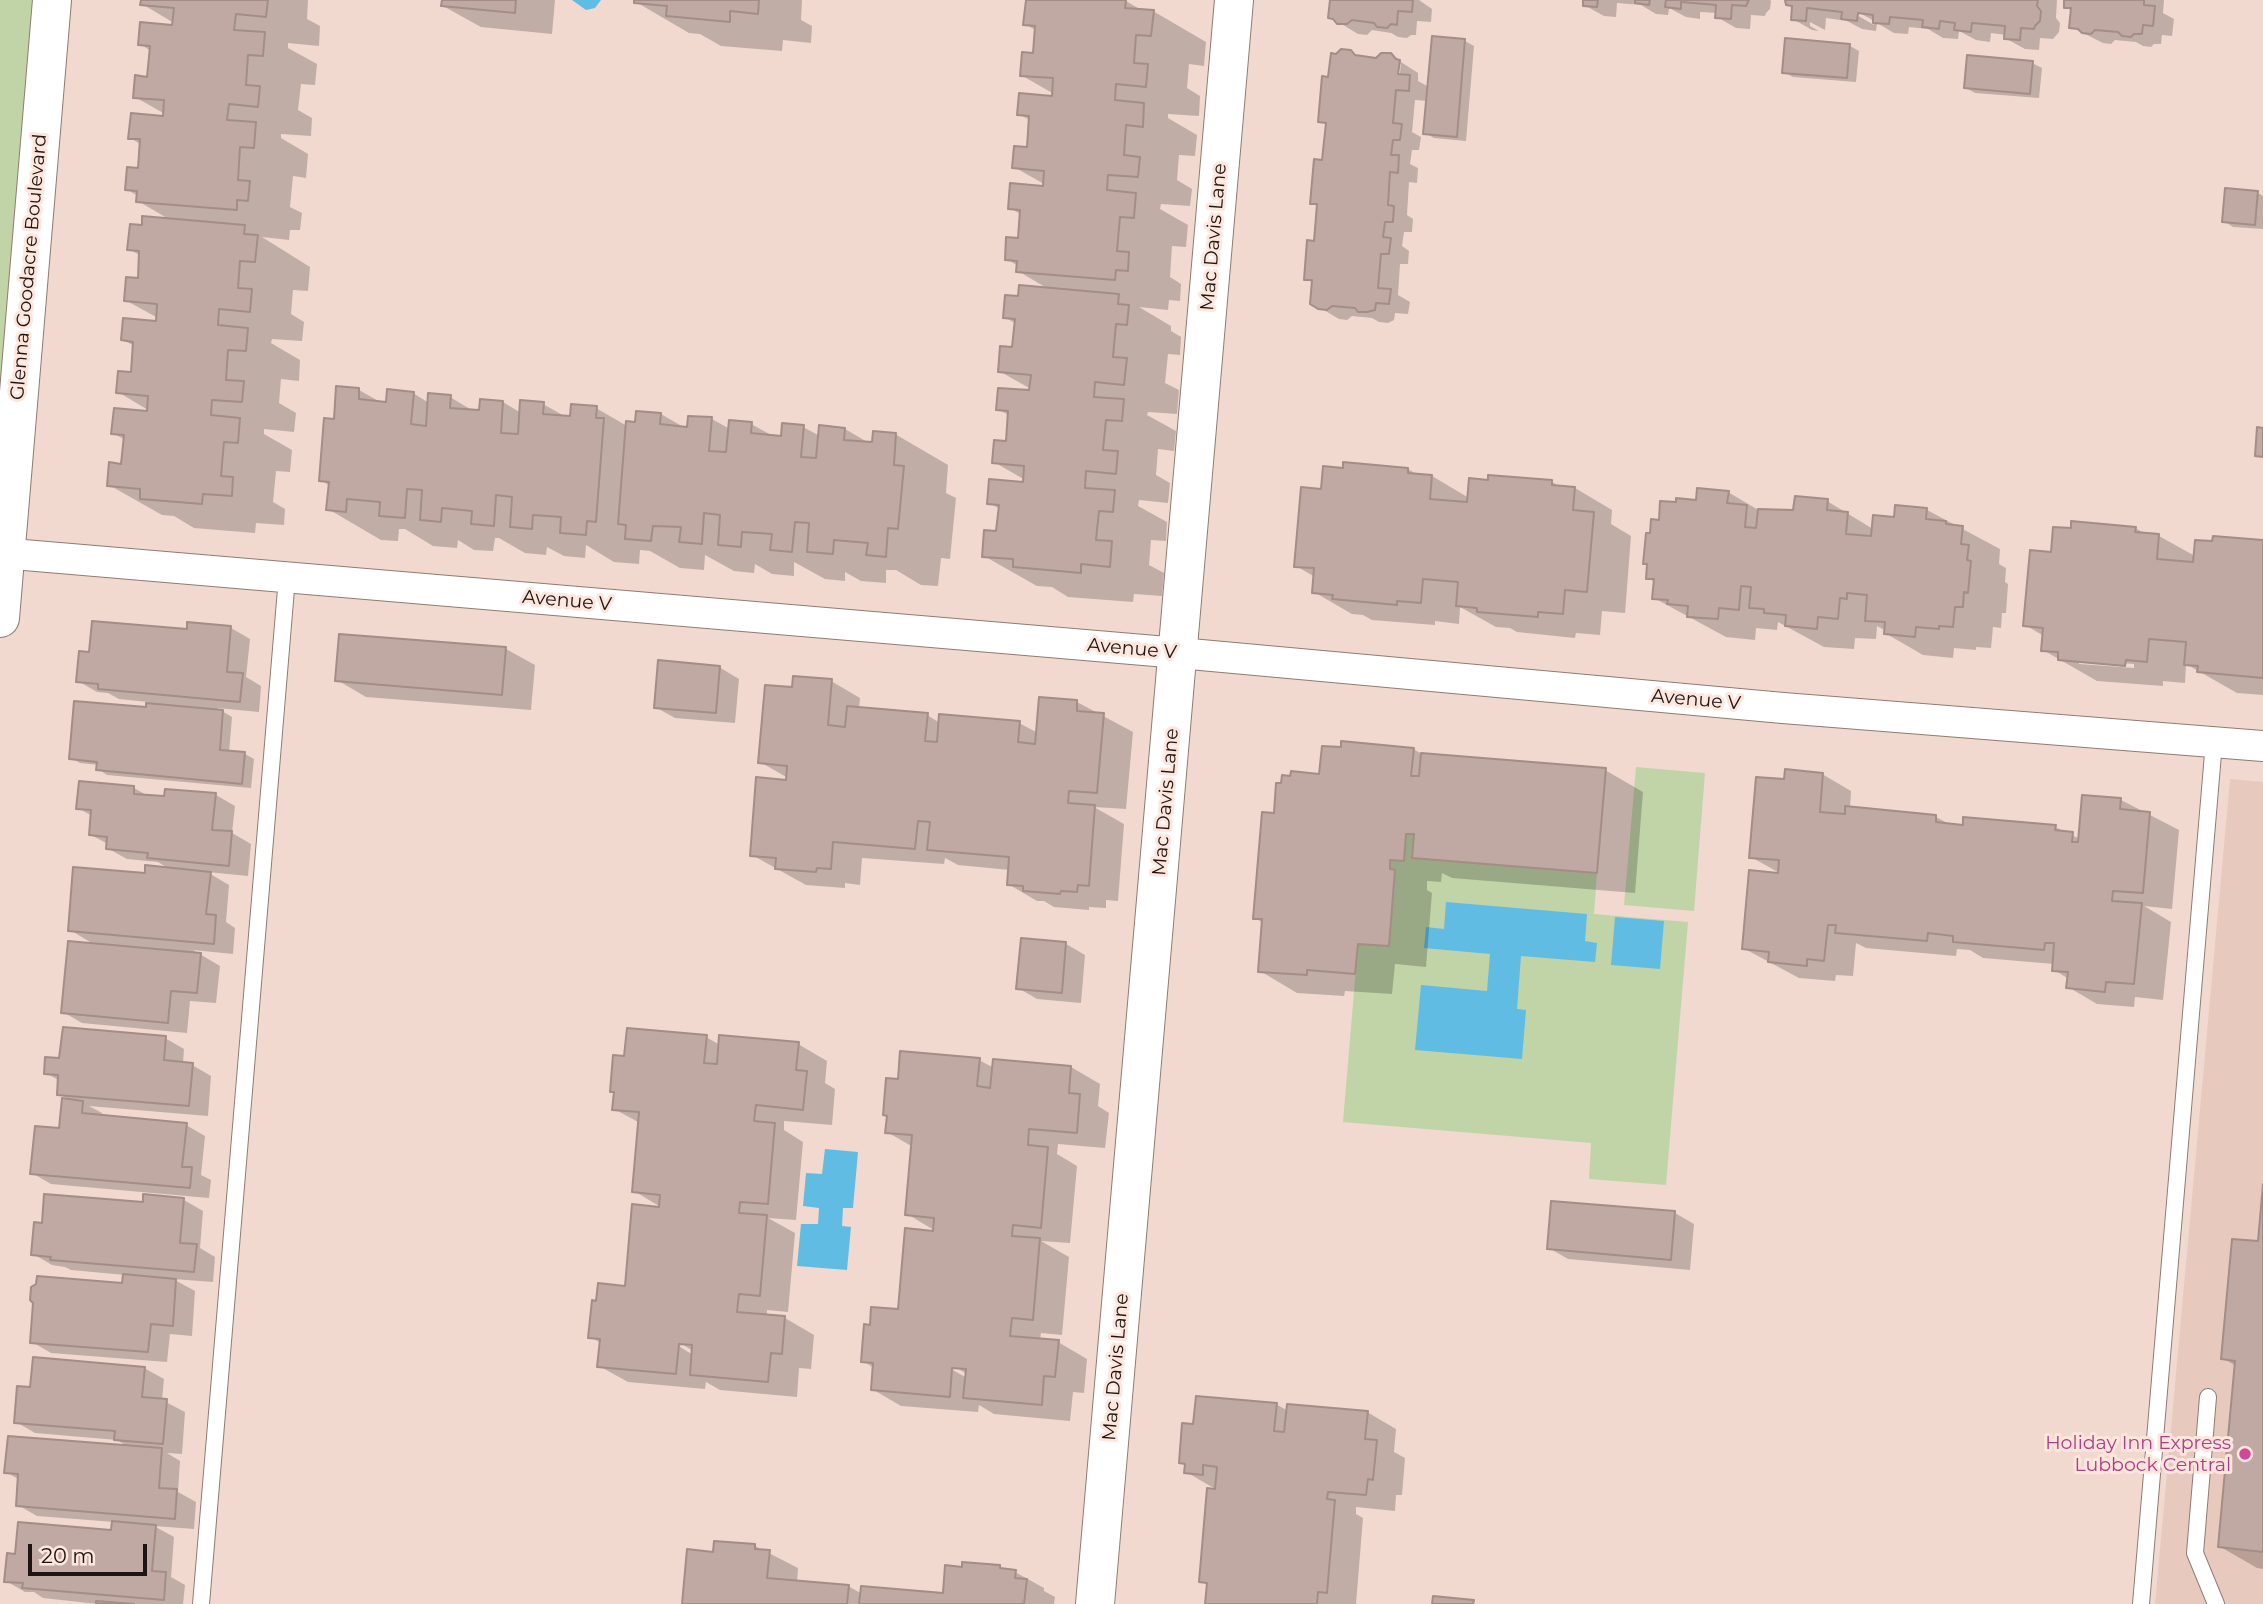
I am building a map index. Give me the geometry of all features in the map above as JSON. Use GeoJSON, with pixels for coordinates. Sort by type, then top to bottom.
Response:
{"type":"FeatureCollection","features":[{"type":"Feature","properties":{"kind":"street","name":"Glenna Goodacre Boulevard"},"geometry":{"type":"LineString","coordinates":[[0,618],[3,553],[52,0]]}},
{"type":"Feature","properties":{"kind":"street","name":"Mac Davis Lane"},"geometry":{"type":"LineString","coordinates":[[1096,1604],[1234,0]]}},
{"type":"Feature","properties":{"kind":"street","name":"Avenue V"},"geometry":{"type":"LineString","coordinates":[[3,553],[1179,653],[1783,708],[2263,746]]}},
{"type":"Feature","properties":{"kind":"lane"},"geometry":{"type":"LineString","coordinates":[[201,1604],[287,577]]}},
{"type":"Feature","properties":{"kind":"lane"},"geometry":{"type":"LineString","coordinates":[[2141,1604],[2214,742]]}},
{"type":"Feature","properties":{"kind":"lane"},"geometry":{"type":"LineString","coordinates":[[2207,1397],[2195,1553],[2216,1604]]}},
{"type":"Feature","properties":{"kind":"shaded area"},"geometry":{"type":"Polygon","coordinates":[[[2230,779],[2263,782],[2263,1604],[2155,1604],[2230,779]]]}},
{"type":"Feature","properties":{"kind":"green space"},"geometry":{"type":"Polygon","coordinates":[[[0,0],[42,0],[0,497],[0,0]]]}},
{"type":"Feature","properties":{"kind":"green space"},"geometry":{"type":"Polygon","coordinates":[[[1636,767],[1705,773],[1694,911],[1624,905],[1636,767]]]}},
{"type":"Feature","properties":{"kind":"green space"},"geometry":{"type":"Polygon","coordinates":[[[1406,834],[1414,834],[1413,858],[1597,873],[1594,914],[1688,922],[1666,1185],[1589,1179],[1591,1143],[1343,1122],[1358,944],[1389,946],[1395,870],[1390,869],[1390,860],[1404,861],[1406,834]]]}},
{"type":"Feature","properties":{"kind":"water"},"geometry":{"type":"Polygon","coordinates":[[[572,0],[601,0],[595,8],[586,10],[572,0]]]}},
{"type":"Feature","properties":{"kind":"water"},"geometry":{"type":"Polygon","coordinates":[[[1446,902],[1587,914],[1585,941],[1597,943],[1595,962],[1521,956],[1517,1009],[1526,1010],[1522,1059],[1415,1050],[1421,985],[1487,991],[1490,954],[1424,948],[1426,927],[1444,929],[1446,902]]]}},
{"type":"Feature","properties":{"kind":"water"},"geometry":{"type":"Polygon","coordinates":[[[1615,917],[1664,921],[1660,969],[1611,965],[1615,917]]]}},
{"type":"Feature","properties":{"kind":"water"},"geometry":{"type":"Polygon","coordinates":[[[825,1149],[858,1152],[853,1208],[843,1208],[842,1226],[851,1227],[847,1270],[797,1266],[801,1224],[818,1224],[819,1208],[803,1206],[806,1173],[822,1174],[825,1149]]]}},
{"type":"Feature","properties":{"kind":"building"},"geometry":{"type":"Polygon","coordinates":[[[141,0],[268,0],[266,17],[236,14],[234,30],[265,32],[263,56],[248,55],[246,85],[260,86],[258,107],[229,104],[227,120],[256,122],[254,148],[240,147],[238,180],[250,181],[248,201],[237,200],[237,210],[136,202],[137,191],[125,190],[127,167],[138,168],[140,139],[128,139],[131,113],[163,116],[164,100],[133,98],[135,75],[147,77],[150,46],[138,45],[140,22],[172,25],[174,8],[140,5],[141,0]]]}},
{"type":"Feature","properties":{"kind":"building"},"geometry":{"type":"Polygon","coordinates":[[[442,0],[516,0],[515,13],[441,6],[442,0]]]}},
{"type":"Feature","properties":{"kind":"building"},"geometry":{"type":"Polygon","coordinates":[[[634,0],[759,0],[758,14],[730,11],[730,22],[666,16],[667,6],[634,3],[634,0]]]}},
{"type":"Feature","properties":{"kind":"building"},"geometry":{"type":"Polygon","coordinates":[[[1026,0],[1126,0],[1125,8],[1154,10],[1151,36],[1136,35],[1134,63],[1148,64],[1146,87],[1116,84],[1115,100],[1144,103],[1143,127],[1126,125],[1124,155],[1140,157],[1138,177],[1108,175],[1107,190],[1136,193],[1134,218],[1120,217],[1117,251],[1129,252],[1128,271],[1116,270],[1115,280],[1016,272],[1017,261],[1005,260],[1006,237],[1018,238],[1020,210],[1008,209],[1010,183],[1043,186],[1044,171],[1012,168],[1014,146],[1027,147],[1029,116],[1017,115],[1019,93],[1052,96],[1053,78],[1020,76],[1022,52],[1033,53],[1035,26],[1023,25],[1026,0]]]}},
{"type":"Feature","properties":{"kind":"building"},"geometry":{"type":"Polygon","coordinates":[[[1330,0],[1413,0],[1412,12],[1398,11],[1397,25],[1391,24],[1387,28],[1352,20],[1347,24],[1337,24],[1328,18],[1330,0]]]}},
{"type":"Feature","properties":{"kind":"building"},"geometry":{"type":"Polygon","coordinates":[[[1583,0],[1598,0],[1597,7],[1583,6],[1583,0]]]}},
{"type":"Feature","properties":{"kind":"building"},"geometry":{"type":"Polygon","coordinates":[[[1635,0],[1650,0],[1649,5],[1635,3],[1635,0]]]}},
{"type":"Feature","properties":{"kind":"building"},"geometry":{"type":"Polygon","coordinates":[[[1666,0],[1749,0],[1746,6],[1732,5],[1731,19],[1715,18],[1716,5],[1681,2],[1681,9],[1665,7],[1666,0]]]}},
{"type":"Feature","properties":{"kind":"building"},"geometry":{"type":"Polygon","coordinates":[[[1785,0],[2038,0],[2037,6],[2041,11],[2040,21],[2034,29],[2021,28],[2020,40],[2004,39],[2005,26],[1972,23],[1971,32],[1954,30],[1955,23],[1940,21],[1939,29],[1922,27],[1923,20],[1890,17],[1889,24],[1873,23],[1873,15],[1858,13],[1857,21],[1841,19],[1842,12],[1807,8],[1806,21],[1791,20],[1792,6],[1786,5],[1785,0]]]}},
{"type":"Feature","properties":{"kind":"building"},"geometry":{"type":"Polygon","coordinates":[[[2064,0],[2144,0],[2144,5],[2155,6],[2153,26],[2143,25],[2142,34],[2134,34],[2131,37],[2122,36],[2118,32],[2095,30],[2091,34],[2082,33],[2078,29],[2069,28],[2071,8],[2064,8],[2064,0]]]}},
{"type":"Feature","properties":{"kind":"building"},"geometry":{"type":"Polygon","coordinates":[[[1432,36],[1465,39],[1457,137],[1423,134],[1432,36]]]}},
{"type":"Feature","properties":{"kind":"building"},"geometry":{"type":"Polygon","coordinates":[[[1785,38],[1850,44],[1847,78],[1782,73],[1785,38]]]}},
{"type":"Feature","properties":{"kind":"building"},"geometry":{"type":"Polygon","coordinates":[[[1341,49],[1351,50],[1355,55],[1376,58],[1381,53],[1391,53],[1400,60],[1398,74],[1410,75],[1409,91],[1396,90],[1393,123],[1402,124],[1400,140],[1393,140],[1391,155],[1399,155],[1398,173],[1390,172],[1388,205],[1394,206],[1393,222],[1385,222],[1383,237],[1391,238],[1389,254],[1381,254],[1378,288],[1391,289],[1389,304],[1376,303],[1375,310],[1367,312],[1332,306],[1327,310],[1318,309],[1310,304],[1312,280],[1304,280],[1307,240],[1314,241],[1317,204],[1310,204],[1314,159],[1322,160],[1326,123],[1318,122],[1322,76],[1328,77],[1331,53],[1336,54],[1341,49]]]}},
{"type":"Feature","properties":{"kind":"building"},"geometry":{"type":"Polygon","coordinates":[[[1967,55],[2033,61],[2030,94],[1964,88],[1967,55]]]}},
{"type":"Feature","properties":{"kind":"building"},"geometry":{"type":"Polygon","coordinates":[[[2225,188],[2258,191],[2255,225],[2222,222],[2225,188]]]}},
{"type":"Feature","properties":{"kind":"building"},"geometry":{"type":"Polygon","coordinates":[[[142,216],[245,225],[244,234],[258,235],[255,262],[240,261],[238,288],[252,289],[250,312],[219,309],[218,325],[248,328],[246,351],[228,350],[226,380],[244,381],[242,402],[212,400],[211,415],[240,418],[238,443],[224,442],[221,476],[233,477],[232,496],[203,494],[202,504],[140,499],[140,489],[107,486],[109,462],[121,464],[124,435],[111,434],[114,408],[147,411],[148,396],[116,393],[118,371],[131,372],[133,342],[121,340],[123,318],[156,321],[157,304],[124,301],[126,277],[138,278],[139,251],[127,250],[130,224],[142,225],[142,216]]]}},
{"type":"Feature","properties":{"kind":"building"},"geometry":{"type":"Polygon","coordinates":[[[1019,285],[1119,294],[1118,304],[1129,305],[1127,325],[1116,324],[1113,357],[1127,358],[1124,385],[1095,382],[1094,397],[1124,399],[1122,421],[1106,420],[1103,450],[1118,451],[1116,474],[1086,471],[1085,488],[1115,490],[1113,512],[1099,511],[1096,540],[1112,541],[1110,567],[1081,564],[1081,573],[1013,567],[1013,559],[982,557],[984,530],[996,531],[999,505],[987,504],[989,479],[1023,482],[1024,466],[992,463],[994,440],[1006,441],[1008,411],[996,410],[998,388],[1029,390],[1031,375],[998,372],[1000,346],[1012,347],[1015,319],[1003,318],[1005,295],[1018,296],[1019,285]]]}},
{"type":"Feature","properties":{"kind":"building"},"geometry":{"type":"Polygon","coordinates":[[[336,386],[359,388],[359,399],[386,402],[387,389],[414,392],[411,424],[426,426],[428,393],[451,395],[450,408],[479,410],[480,399],[503,401],[501,433],[518,434],[520,400],[544,402],[543,414],[570,416],[571,404],[597,406],[596,418],[604,418],[596,522],[587,521],[586,535],[560,533],[561,517],[533,515],[532,529],[510,527],[512,497],[496,495],[494,526],[471,524],[472,511],[442,508],[441,522],[420,520],[422,490],[407,489],[405,518],[379,516],[380,502],[347,499],[346,512],[326,510],[329,482],[319,481],[324,418],[334,419],[336,386]]]}},
{"type":"Feature","properties":{"kind":"building"},"geometry":{"type":"Polygon","coordinates":[[[636,411],[661,413],[660,424],[687,427],[688,416],[712,417],[709,451],[726,452],[729,420],[752,422],[751,433],[781,436],[782,423],[804,425],[801,457],[816,458],[819,425],[845,428],[844,440],[872,442],[873,431],[896,433],[894,465],[904,466],[898,529],[888,528],[886,557],[866,555],[868,543],[834,540],[833,554],[807,552],[809,523],[795,522],[792,552],[770,550],[772,534],[742,532],[741,547],[718,545],[720,515],[704,513],[702,544],[679,542],[681,527],[653,526],[651,541],[625,539],[626,525],[618,524],[626,421],[635,422],[636,411]]]}},
{"type":"Feature","properties":{"kind":"building"},"geometry":{"type":"Polygon","coordinates":[[[2257,427],[2263,428],[2263,457],[2255,456],[2257,427]]]}},
{"type":"Feature","properties":{"kind":"building"},"geometry":{"type":"Polygon","coordinates":[[[1343,462],[1408,468],[1408,473],[1432,475],[1430,499],[1467,502],[1469,478],[1488,480],[1488,475],[1552,480],[1552,485],[1575,487],[1573,510],[1594,512],[1587,592],[1565,590],[1563,614],[1538,612],[1538,617],[1477,612],[1477,608],[1456,606],[1458,582],[1423,579],[1421,603],[1397,601],[1397,605],[1332,599],[1333,595],[1312,593],[1314,568],[1294,567],[1301,487],[1321,489],[1323,466],[1343,468],[1343,462]]]}},
{"type":"Feature","properties":{"kind":"building"},"geometry":{"type":"Polygon","coordinates":[[[1697,488],[1729,491],[1727,503],[1747,505],[1745,527],[1756,528],[1758,509],[1793,510],[1795,496],[1828,499],[1827,510],[1848,512],[1846,534],[1871,536],[1873,515],[1894,517],[1895,505],[1927,508],[1926,519],[1963,526],[1961,544],[1969,545],[1967,560],[1971,561],[1968,593],[1964,592],[1963,607],[1955,607],[1953,627],[1916,627],[1915,637],[1884,634],[1885,622],[1865,621],[1867,595],[1847,593],[1847,599],[1840,598],[1838,619],[1818,617],[1817,629],[1785,626],[1786,615],[1764,613],[1764,609],[1749,608],[1751,587],[1741,586],[1739,610],[1719,608],[1718,619],[1687,617],[1688,606],[1652,599],[1654,579],[1646,579],[1647,564],[1643,564],[1646,533],[1650,533],[1651,519],[1659,520],[1660,501],[1676,502],[1676,498],[1696,500],[1697,488]]]}},
{"type":"Feature","properties":{"kind":"building"},"geometry":{"type":"Polygon","coordinates":[[[2071,521],[2136,527],[2135,532],[2159,534],[2157,559],[2193,562],[2195,540],[2212,541],[2213,536],[2263,540],[2263,678],[2197,672],[2198,666],[2184,665],[2186,642],[2149,639],[2147,662],[2126,660],[2125,666],[2058,660],[2058,652],[2041,651],[2043,628],[2023,626],[2030,550],[2051,552],[2053,527],[2071,528],[2071,521]]]}},
{"type":"Feature","properties":{"kind":"building"},"geometry":{"type":"Polygon","coordinates":[[[92,621],[187,629],[187,622],[231,626],[227,672],[243,673],[240,702],[98,689],[98,684],[76,682],[79,651],[89,652],[92,621]]]}},
{"type":"Feature","properties":{"kind":"building"},"geometry":{"type":"Polygon","coordinates":[[[339,634],[506,647],[502,695],[335,681],[339,634]]]}},
{"type":"Feature","properties":{"kind":"building"},"geometry":{"type":"Polygon","coordinates":[[[658,660],[720,666],[716,713],[654,708],[658,660]]]}},
{"type":"Feature","properties":{"kind":"building"},"geometry":{"type":"Polygon","coordinates":[[[793,676],[832,679],[828,725],[845,727],[847,706],[928,713],[925,741],[937,742],[939,714],[1020,721],[1018,742],[1035,744],[1039,697],[1077,700],[1077,711],[1104,713],[1097,793],[1069,791],[1068,803],[1095,805],[1089,886],[1078,885],[1077,892],[1061,891],[1060,894],[1023,891],[1023,886],[1007,885],[1009,857],[927,850],[930,822],[918,821],[915,849],[833,842],[831,869],[817,868],[816,872],[775,869],[776,858],[750,856],[756,777],[786,780],[787,766],[758,763],[765,685],[792,687],[793,676]]]}},
{"type":"Feature","properties":{"kind":"building"},"geometry":{"type":"Polygon","coordinates":[[[74,701],[146,707],[146,703],[223,710],[220,750],[245,752],[242,784],[96,770],[97,762],[69,759],[74,701]]]}},
{"type":"Feature","properties":{"kind":"building"},"geometry":{"type":"Polygon","coordinates":[[[1341,741],[1414,748],[1411,776],[1419,776],[1421,753],[1606,768],[1597,873],[1412,858],[1414,834],[1406,834],[1404,861],[1390,860],[1390,869],[1395,870],[1389,946],[1358,944],[1355,974],[1307,970],[1307,975],[1258,972],[1262,919],[1253,919],[1262,812],[1274,813],[1276,783],[1281,783],[1282,775],[1290,776],[1291,771],[1319,774],[1322,746],[1341,747],[1341,741]]]}},
{"type":"Feature","properties":{"kind":"building"},"geometry":{"type":"Polygon","coordinates":[[[1785,769],[1823,773],[1820,812],[1845,814],[1845,806],[1936,815],[1936,822],[1963,825],[1963,817],[2056,825],[2055,830],[2073,832],[2072,842],[2078,842],[2082,795],[2121,798],[2120,809],[2150,812],[2143,893],[2113,891],[2112,901],[2142,903],[2134,984],[2106,982],[2105,992],[2066,988],[2068,972],[2052,971],[2054,943],[2045,943],[2044,950],[1953,942],[1953,936],[1928,933],[1927,941],[1835,933],[1836,925],[1828,925],[1824,961],[1807,959],[1807,966],[1768,962],[1769,952],[1742,949],[1749,870],[1778,873],[1779,860],[1749,858],[1756,777],[1784,779],[1785,769]]]}},
{"type":"Feature","properties":{"kind":"building"},"geometry":{"type":"Polygon","coordinates":[[[79,781],[134,786],[134,794],[164,796],[165,789],[216,793],[212,830],[232,831],[229,866],[147,858],[148,853],[106,849],[107,837],[89,835],[91,810],[76,809],[79,781]]]}},
{"type":"Feature","properties":{"kind":"building"},"geometry":{"type":"Polygon","coordinates":[[[145,865],[211,872],[206,914],[216,915],[214,944],[68,931],[73,867],[145,873],[145,865]]]}},
{"type":"Feature","properties":{"kind":"building"},"geometry":{"type":"Polygon","coordinates":[[[1021,938],[1066,942],[1062,993],[1016,989],[1021,938]]]}},
{"type":"Feature","properties":{"kind":"building"},"geometry":{"type":"Polygon","coordinates":[[[68,941],[201,953],[197,993],[171,991],[168,1023],[61,1013],[68,941]]]}},
{"type":"Feature","properties":{"kind":"building"},"geometry":{"type":"Polygon","coordinates":[[[63,1027],[166,1036],[164,1060],[193,1063],[189,1106],[57,1095],[58,1075],[44,1074],[45,1057],[59,1058],[63,1027]]]}},
{"type":"Feature","properties":{"kind":"building"},"geometry":{"type":"Polygon","coordinates":[[[627,1028],[707,1035],[704,1063],[717,1064],[719,1035],[799,1042],[796,1070],[807,1071],[803,1110],[756,1105],[754,1121],[775,1123],[768,1204],[740,1202],[739,1213],[767,1215],[760,1296],[739,1294],[737,1312],[785,1316],[782,1354],[771,1353],[768,1382],[690,1375],[692,1345],[679,1344],[676,1374],[597,1367],[600,1339],[588,1338],[592,1300],[596,1301],[598,1283],[625,1286],[632,1204],[659,1207],[660,1195],[632,1192],[639,1112],[612,1110],[614,1092],[610,1092],[613,1055],[624,1056],[627,1028]]]}},
{"type":"Feature","properties":{"kind":"building"},"geometry":{"type":"Polygon","coordinates":[[[900,1051],[980,1058],[977,1086],[990,1088],[993,1059],[1071,1066],[1069,1093],[1080,1094],[1077,1133],[1029,1129],[1028,1145],[1048,1147],[1041,1228],[1013,1225],[1012,1236],[1040,1238],[1033,1320],[1012,1318],[1010,1336],[1059,1340],[1055,1377],[1044,1376],[1042,1405],[963,1398],[966,1369],[952,1368],[950,1397],[871,1390],[873,1363],[861,1362],[864,1324],[870,1325],[871,1307],[898,1309],[905,1228],[933,1231],[934,1218],[905,1215],[912,1135],[885,1133],[887,1116],[883,1115],[886,1078],[898,1079],[900,1051]]]}},
{"type":"Feature","properties":{"kind":"building"},"geometry":{"type":"Polygon","coordinates":[[[62,1098],[83,1101],[82,1113],[187,1123],[182,1167],[192,1167],[190,1188],[30,1174],[35,1126],[59,1128],[62,1098]]]}},
{"type":"Feature","properties":{"kind":"building","name":"Holiday Inn Express Lubbock Central"},"geometry":{"type":"Polygon","coordinates":[[[2263,1184],[2263,1552],[2218,1547],[2235,1361],[2221,1359],[2232,1239],[2258,1241],[2263,1184]]]}},
{"type":"Feature","properties":{"kind":"building"},"geometry":{"type":"Polygon","coordinates":[[[44,1194],[143,1202],[143,1194],[184,1198],[180,1243],[197,1244],[194,1272],[50,1260],[51,1257],[31,1255],[34,1222],[42,1223],[44,1194]]]}},
{"type":"Feature","properties":{"kind":"building"},"geometry":{"type":"Polygon","coordinates":[[[1551,1201],[1675,1211],[1671,1260],[1547,1249],[1551,1201]]]}},
{"type":"Feature","properties":{"kind":"building"},"geometry":{"type":"Polygon","coordinates":[[[123,1274],[176,1279],[173,1326],[151,1324],[148,1352],[30,1343],[33,1303],[30,1300],[31,1287],[36,1284],[37,1276],[122,1283],[123,1274]]]}},
{"type":"Feature","properties":{"kind":"building"},"geometry":{"type":"Polygon","coordinates":[[[33,1357],[145,1367],[142,1397],[167,1399],[163,1444],[114,1440],[115,1431],[14,1423],[17,1386],[30,1387],[33,1357]]]}},
{"type":"Feature","properties":{"kind":"building"},"geometry":{"type":"Polygon","coordinates":[[[1196,1396],[1277,1403],[1274,1431],[1284,1432],[1287,1404],[1368,1411],[1365,1439],[1377,1440],[1373,1480],[1368,1479],[1366,1495],[1328,1492],[1327,1499],[1335,1500],[1327,1593],[1318,1592],[1317,1604],[1205,1604],[1207,1583],[1199,1582],[1207,1488],[1215,1489],[1217,1467],[1203,1465],[1203,1475],[1184,1473],[1185,1464],[1179,1463],[1182,1423],[1193,1424],[1196,1396]]]}},
{"type":"Feature","properties":{"kind":"building"},"geometry":{"type":"Polygon","coordinates":[[[8,1436],[162,1448],[159,1488],[177,1489],[175,1519],[16,1506],[18,1474],[4,1473],[8,1436]]]}},
{"type":"Feature","properties":{"kind":"building"},"geometry":{"type":"Polygon","coordinates":[[[112,1521],[156,1525],[152,1571],[166,1572],[164,1600],[22,1588],[23,1583],[4,1582],[7,1553],[15,1554],[18,1522],[111,1530],[112,1521]]]}},
{"type":"Feature","properties":{"kind":"building"},"geometry":{"type":"Polygon","coordinates":[[[714,1541],[755,1544],[755,1549],[770,1550],[767,1578],[849,1585],[847,1604],[682,1604],[687,1549],[713,1552],[714,1541]]]}},
{"type":"Feature","properties":{"kind":"building"},"geometry":{"type":"Polygon","coordinates":[[[962,1562],[1000,1565],[1000,1568],[1016,1570],[1015,1578],[1027,1579],[1024,1604],[859,1604],[861,1586],[943,1593],[945,1565],[962,1567],[962,1562]]]}},
{"type":"Feature","properties":{"kind":"building"},"geometry":{"type":"Polygon","coordinates":[[[1433,1596],[1474,1600],[1473,1604],[1432,1604],[1433,1596]]]}},
{"type":"Feature","properties":{"kind":"building"},"geometry":{"type":"Polygon","coordinates":[[[96,1601],[134,1604],[96,1604],[96,1601]]]}},
{"type":"Feature","properties":{"kind":"place","name":"Holiday Inn Express Lubbock Central"},"geometry":{"type":"Point","coordinates":[2245,1454]}}]}
